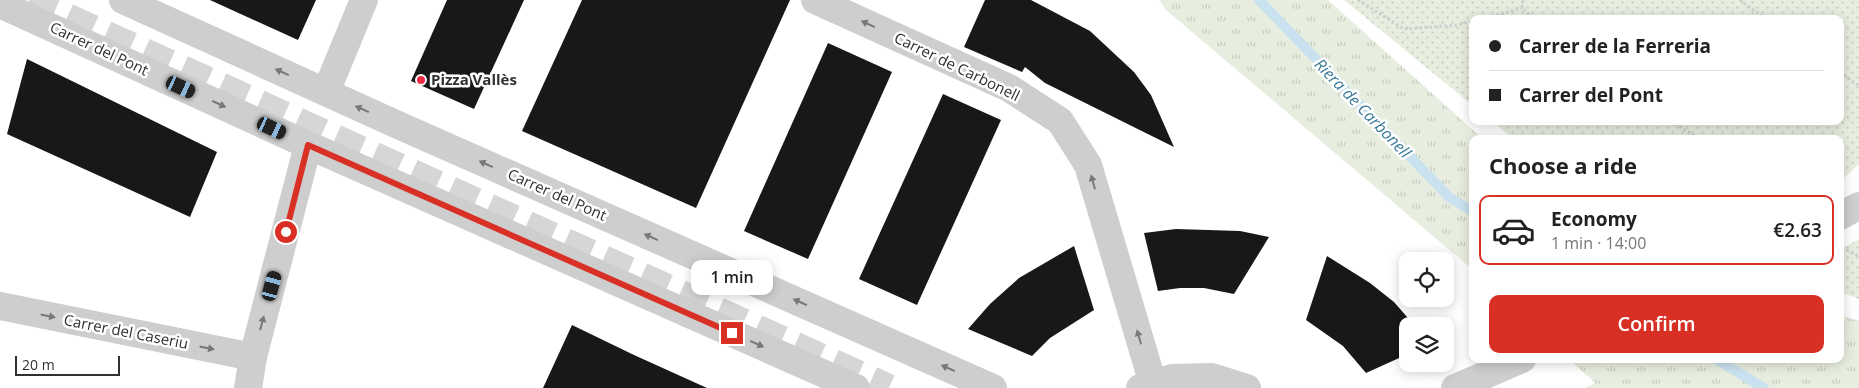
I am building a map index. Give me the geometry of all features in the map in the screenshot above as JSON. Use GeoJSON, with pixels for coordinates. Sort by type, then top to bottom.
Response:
{"type":"FeatureCollection","features":[{"type":"Feature","properties":{"kind":"street","name":"Carrer del Pont"},"geometry":{"type":"LineString","coordinates":[[123,0],[993,388]]}},
{"type":"Feature","properties":{"kind":"street"},"geometry":{"type":"LineString","coordinates":[[326,92],[364,0]]}},
{"type":"Feature","properties":{"kind":"street","name":"Carrer de Carbonell"},"geometry":{"type":"LineString","coordinates":[[815,0],[1009,88],[1060,121],[1088,165],[1146,386]]}},
{"type":"Feature","properties":{"kind":"street","name":"Carrer del Pont"},"geometry":{"type":"LineString","coordinates":[[0,4],[308,145],[856,388]]}},
{"type":"Feature","properties":{"kind":"street"},"geometry":{"type":"LineString","coordinates":[[256,378],[308,145]]}},
{"type":"Feature","properties":{"kind":"street"},"geometry":{"type":"LineString","coordinates":[[1844,214],[1859,206]]}},
{"type":"Feature","properties":{"kind":"street","name":"Carrer del Caseriu"},"geometry":{"type":"LineString","coordinates":[[0,306],[256,378]]}},
{"type":"Feature","properties":{"kind":"street"},"geometry":{"type":"LineString","coordinates":[[1455,388],[1513,363]]}},
{"type":"Feature","properties":{"kind":"street"},"geometry":{"type":"LineString","coordinates":[[1146,386],[1172,378],[1212,377],[1247,388]]}},
{"type":"Feature","properties":{"kind":"path"},"geometry":{"type":"LineString","coordinates":[[1358,0],[1404,29],[1458,26],[1469,23]]}},
{"type":"Feature","properties":{"kind":"path"},"geometry":{"type":"LineString","coordinates":[[1522,8],[1523,0]]}},
{"type":"Feature","properties":{"kind":"path"},"geometry":{"type":"LineString","coordinates":[[1740,0],[1761,15]]}},
{"type":"Feature","properties":{"kind":"path"},"geometry":{"type":"LineString","coordinates":[[1497,15],[1522,8]]}},
{"type":"Feature","properties":{"kind":"path"},"geometry":{"type":"LineString","coordinates":[[1522,8],[1530,15]]}},
{"type":"Feature","properties":{"kind":"path"},"geometry":{"type":"LineString","coordinates":[[1844,75],[1859,86]]}},
{"type":"Feature","properties":{"kind":"path"},"geometry":{"type":"LineString","coordinates":[[1677,125],[1693,135]]}},
{"type":"Feature","properties":{"kind":"path"},"geometry":{"type":"LineString","coordinates":[[1844,248],[1859,256]]}},
{"type":"Feature","properties":{"kind":"green space"},"geometry":{"type":"Polygon","coordinates":[[[1159,0],[1328,0],[1479,135],[1469,135],[1469,266],[1166,10],[1159,0]]]}},
{"type":"Feature","properties":{"kind":"green space"},"geometry":{"type":"Polygon","coordinates":[[[1344,0],[1859,0],[1859,164],[1844,178],[1844,135],[1508,135],[1497,125],[1844,125],[1844,15],[1469,15],[1469,103],[1344,0]]]}},
{"type":"Feature","properties":{"kind":"green space"},"geometry":{"type":"Polygon","coordinates":[[[1859,239],[1859,299],[1844,293],[1844,248],[1859,239]]]}},
{"type":"Feature","properties":{"kind":"green space"},"geometry":{"type":"Polygon","coordinates":[[[1844,316],[1859,321],[1859,388],[1585,388],[1595,383],[1573,363],[1844,363],[1844,316]]]}},
{"type":"Feature","properties":{"kind":"building"},"geometry":{"type":"Polygon","coordinates":[[[210,0],[316,0],[298,40],[210,0]]]}},
{"type":"Feature","properties":{"kind":"building"},"geometry":{"type":"Polygon","coordinates":[[[447,0],[524,0],[474,109],[411,81],[447,0]]]}},
{"type":"Feature","properties":{"kind":"building"},"geometry":{"type":"Polygon","coordinates":[[[582,0],[790,0],[696,208],[522,131],[582,0]]]}},
{"type":"Feature","properties":{"kind":"building"},"geometry":{"type":"Polygon","coordinates":[[[985,0],[1031,0],[1090,31],[1134,72],[1151,95],[1174,147],[1045,83],[1025,67],[1022,72],[964,47],[985,0]]]}},
{"type":"Feature","properties":{"kind":"building"},"geometry":{"type":"Polygon","coordinates":[[[828,43],[892,72],[808,259],[744,231],[828,43]]]}},
{"type":"Feature","properties":{"kind":"building"},"geometry":{"type":"Polygon","coordinates":[[[27,59],[217,152],[190,217],[7,134],[27,59]]]}},
{"type":"Feature","properties":{"kind":"building"},"geometry":{"type":"Polygon","coordinates":[[[943,94],[1001,120],[917,305],[859,279],[943,94]]]}},
{"type":"Feature","properties":{"kind":"building"},"geometry":{"type":"Polygon","coordinates":[[[1176,229],[1240,231],[1269,237],[1234,294],[1204,288],[1180,288],[1158,291],[1144,233],[1176,229]]]}},
{"type":"Feature","properties":{"kind":"building"},"geometry":{"type":"Polygon","coordinates":[[[1074,246],[1094,310],[1050,338],[1032,356],[968,329],[990,304],[1019,278],[1074,246]]]}},
{"type":"Feature","properties":{"kind":"building"},"geometry":{"type":"Polygon","coordinates":[[[1327,256],[1370,283],[1394,302],[1407,317],[1399,317],[1399,358],[1366,373],[1343,346],[1306,320],[1327,256]]]}},
{"type":"Feature","properties":{"kind":"building"},"geometry":{"type":"Polygon","coordinates":[[[572,325],[634,355],[707,388],[543,388],[572,325]]]}},
{"type":"Feature","properties":{"kind":"waterway","name":"Riera de Carbonell"},"geometry":{"type":"LineString","coordinates":[[1259,0],[1449,197],[1469,209]]}},
{"type":"Feature","properties":{"kind":"waterway","name":"Riera de Carbonell"},"geometry":{"type":"LineString","coordinates":[[1723,363],[1764,388]]}},
{"type":"Feature","properties":{"kind":"tunnel"},"geometry":{"type":"LineString","coordinates":[[29,0],[889,388]]}},
{"type":"Feature","properties":{"kind":"place","name":"Pizza Vallès"},"geometry":{"type":"Point","coordinates":[421,80]}},
{"type":"Feature","properties":{"kind":"route"},"geometry":{"type":"LineString","coordinates":[[286,232],[308,145],[732,333]]}}]}
